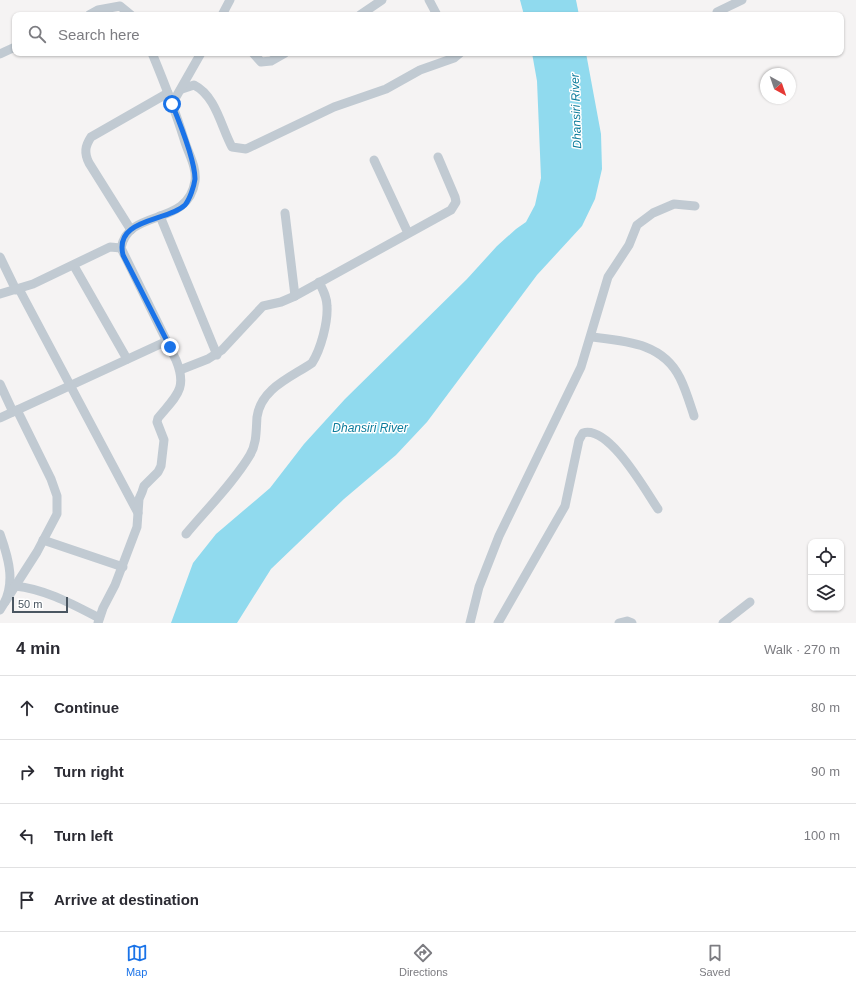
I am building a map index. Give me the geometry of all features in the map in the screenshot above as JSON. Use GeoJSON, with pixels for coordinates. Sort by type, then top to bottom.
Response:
{"type":"FeatureCollection","features":[{"type":"Feature","properties":{"kind":"street"},"geometry":{"type":"LineString","coordinates":[[224,12],[230,0]]}},
{"type":"Feature","properties":{"kind":"street"},"geometry":{"type":"LineString","coordinates":[[364,12],[382,0]]}},
{"type":"Feature","properties":{"kind":"street"},"geometry":{"type":"LineString","coordinates":[[429,0],[435,12]]}},
{"type":"Feature","properties":{"kind":"street"},"geometry":{"type":"LineString","coordinates":[[717,12],[742,0]]}},
{"type":"Feature","properties":{"kind":"street"},"geometry":{"type":"LineString","coordinates":[[94,12],[120,6],[127,12]]}},
{"type":"Feature","properties":{"kind":"street"},"geometry":{"type":"LineString","coordinates":[[0,54],[12,49]]}},
{"type":"Feature","properties":{"kind":"street"},"geometry":{"type":"LineString","coordinates":[[15,586],[43,591],[98,621],[123,567],[136,527],[139,499],[144,486],[158,472],[161,466],[164,440],[157,422],[158,418],[177,396],[181,387],[180,370],[167,341],[123,255],[121,248],[123,238],[139,224],[177,209],[185,204],[195,181],[192,159],[153,56]]}},
{"type":"Feature","properties":{"kind":"street"},"geometry":{"type":"LineString","coordinates":[[172,104],[182,89],[199,56]]}},
{"type":"Feature","properties":{"kind":"street"},"geometry":{"type":"LineString","coordinates":[[256,56],[261,62],[271,61],[280,56]]}},
{"type":"Feature","properties":{"kind":"street"},"geometry":{"type":"LineString","coordinates":[[182,89],[194,85],[203,90],[212,104],[232,146],[246,150],[334,107],[386,89],[420,70],[448,57]]}},
{"type":"Feature","properties":{"kind":"street"},"geometry":{"type":"LineString","coordinates":[[131,230],[85,156],[86,149],[91,137],[168,93]]}},
{"type":"Feature","properties":{"kind":"street"},"geometry":{"type":"LineString","coordinates":[[180,370],[201,363],[217,354],[263,306],[281,302],[294,296],[408,233],[448,213],[455,206],[456,197],[438,157]]}},
{"type":"Feature","properties":{"kind":"street"},"geometry":{"type":"LineString","coordinates":[[374,160],[408,233]]}},
{"type":"Feature","properties":{"kind":"street"},"geometry":{"type":"LineString","coordinates":[[470,623],[488,562],[581,367],[592,337],[608,277],[629,245],[637,225],[653,213],[674,204],[695,206]]}},
{"type":"Feature","properties":{"kind":"street"},"geometry":{"type":"LineString","coordinates":[[285,213],[294,296]]}},
{"type":"Feature","properties":{"kind":"street"},"geometry":{"type":"LineString","coordinates":[[160,216],[217,354]]}},
{"type":"Feature","properties":{"kind":"street"},"geometry":{"type":"LineString","coordinates":[[0,294],[17,289],[74,266],[110,247],[121,248]]}},
{"type":"Feature","properties":{"kind":"street"},"geometry":{"type":"LineString","coordinates":[[0,257],[138,513]]}},
{"type":"Feature","properties":{"kind":"street"},"geometry":{"type":"LineString","coordinates":[[74,266],[127,359]]}},
{"type":"Feature","properties":{"kind":"street"},"geometry":{"type":"LineString","coordinates":[[186,534],[251,454],[256,436],[257,415],[266,396],[279,384],[312,363],[316,358],[320,345],[327,306],[326,295],[319,282]]}},
{"type":"Feature","properties":{"kind":"street"},"geometry":{"type":"LineString","coordinates":[[592,337],[633,343],[648,347],[662,355],[674,367],[680,378],[694,416]]}},
{"type":"Feature","properties":{"kind":"street"},"geometry":{"type":"LineString","coordinates":[[0,418],[167,341]]}},
{"type":"Feature","properties":{"kind":"street"},"geometry":{"type":"LineString","coordinates":[[0,384],[51,479],[57,496],[57,514],[37,552],[3,606]]}},
{"type":"Feature","properties":{"kind":"street"},"geometry":{"type":"LineString","coordinates":[[498,623],[563,511],[579,440],[583,433],[589,431],[598,434],[610,443],[658,509]]}},
{"type":"Feature","properties":{"kind":"street"},"geometry":{"type":"LineString","coordinates":[[0,534],[11,581],[3,606]]}},
{"type":"Feature","properties":{"kind":"street"},"geometry":{"type":"LineString","coordinates":[[43,540],[123,567]]}},
{"type":"Feature","properties":{"kind":"street"},"geometry":{"type":"LineString","coordinates":[[723,623],[750,602]]}},
{"type":"Feature","properties":{"kind":"street"},"geometry":{"type":"LineString","coordinates":[[619,623],[628,621],[632,623]]}},
{"type":"Feature","properties":{"kind":"water"},"geometry":{"type":"Polygon","coordinates":[[[520,0],[576,0],[578,12],[523,12],[520,0]]]}},
{"type":"Feature","properties":{"kind":"water","name":"Dhansiri River"},"geometry":{"type":"Polygon","coordinates":[[[533,56],[587,56],[601,134],[602,169],[595,199],[582,226],[537,275],[427,422],[396,455],[344,499],[271,569],[237,623],[171,623],[193,563],[216,534],[270,488],[304,444],[345,399],[467,279],[497,246],[526,222],[535,205],[541,178],[537,81],[533,56]]]}},
{"type":"Feature","properties":{"kind":"route"},"geometry":{"type":"LineString","coordinates":[[170,347],[123,255],[121,248],[123,238],[131,230],[139,224],[177,209],[185,204],[192,190],[195,181],[192,159],[172,104]]}}]}
